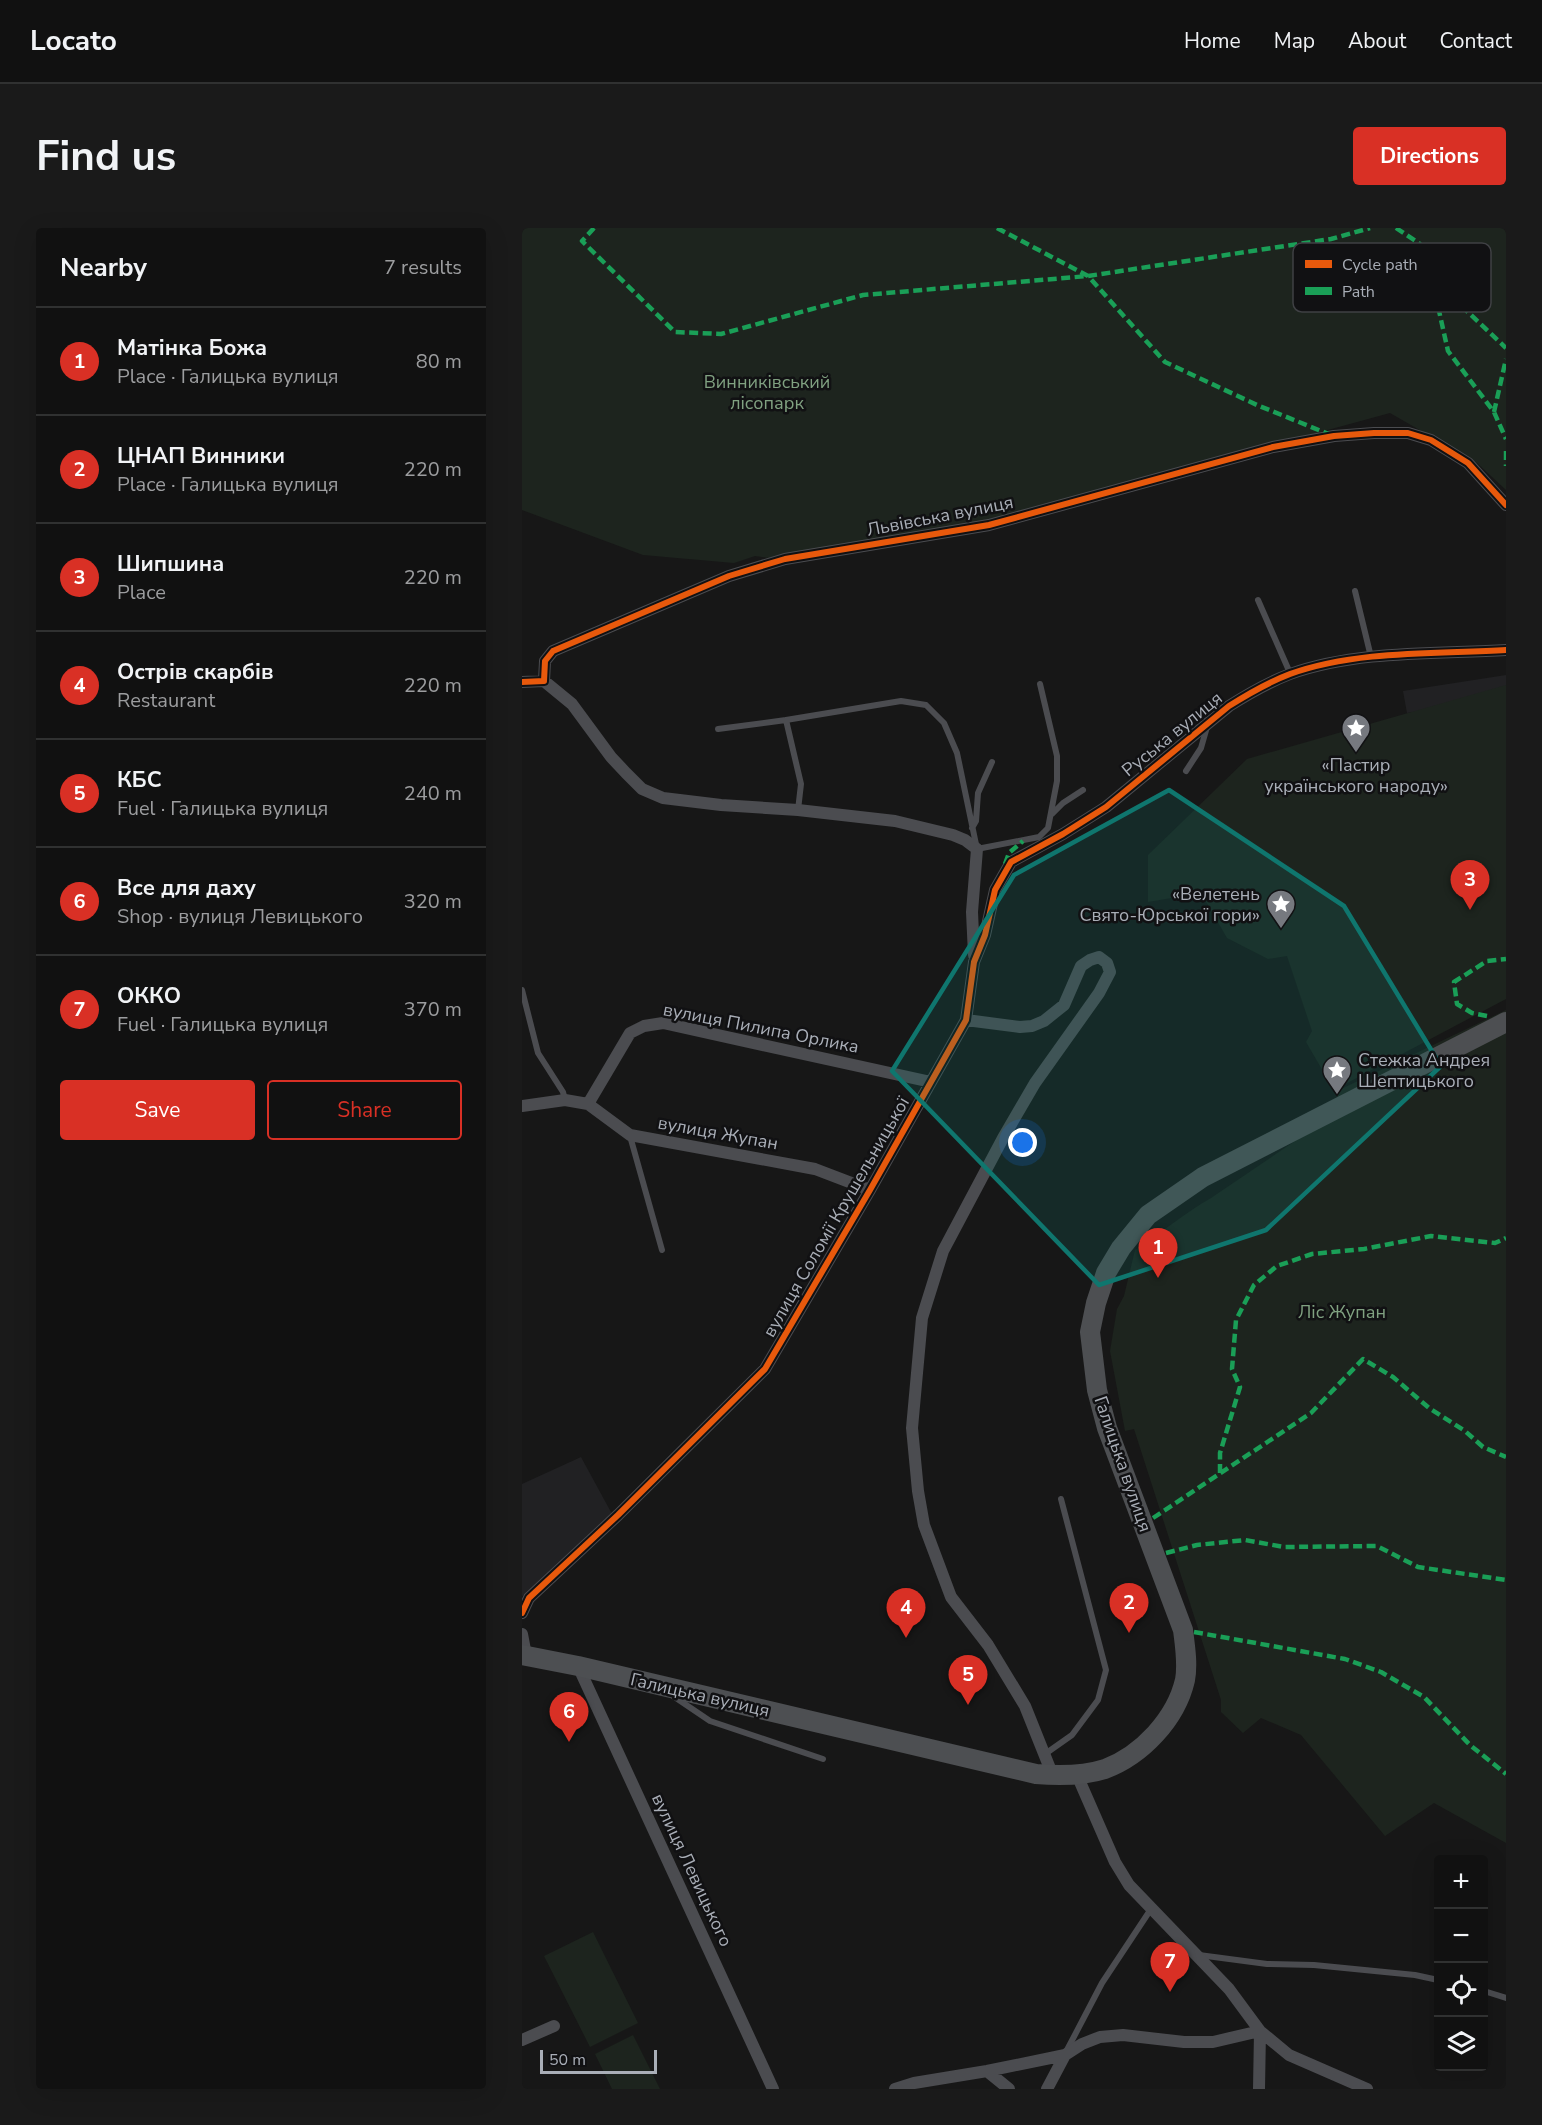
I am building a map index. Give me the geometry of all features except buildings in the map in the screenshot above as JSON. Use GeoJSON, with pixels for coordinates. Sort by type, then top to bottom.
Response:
{"type":"FeatureCollection","features":[{"type":"Feature","properties":{"kind":"main road","name":"Галицька вулиця"},"geometry":{"type":"LineString","coordinates":[[524,1655],[1011,1769],[1053,1776],[1077,1775],[1104,1769],[1125,1759],[1148,1742],[1177,1705],[1185,1678],[1186,1658],[1183,1630],[1107,1428],[1097,1390],[1090,1332],[1106,1273],[1121,1248],[1148,1215],[1203,1177],[1506,1022]]}},
{"type":"Feature","properties":{"kind":"street","name":"Львівська вулиця"},"geometry":{"type":"LineString","coordinates":[[544,681],[544,661],[553,651],[729,576],[785,559],[989,525],[1273,447],[1334,436],[1408,433],[1431,440],[1468,463],[1506,505]]}},
{"type":"Feature","properties":{"kind":"street","name":"Руська вулиця"},"geometry":{"type":"LineString","coordinates":[[1106,807],[1229,706],[1290,674],[1371,657],[1506,650]]}},
{"type":"Feature","properties":{"kind":"street"},"geometry":{"type":"LineString","coordinates":[[522,682],[544,681],[572,704],[611,757],[642,789],[663,798],[895,821],[965,840],[977,849],[972,912],[974,962]]}},
{"type":"Feature","properties":{"kind":"street","name":"вулиця Соломії Крушельницької"},"geometry":{"type":"LineString","coordinates":[[522,1610],[529,1598],[618,1515],[765,1369],[966,1020],[974,962],[985,935],[994,890],[1011,862],[1064,834],[1106,807]]}},
{"type":"Feature","properties":{"kind":"street"},"geometry":{"type":"LineString","coordinates":[[966,1020],[1020,1027],[1032,1026],[1044,1021],[1064,1005],[1082,966],[1099,957],[1107,963],[1110,972],[1087,1010],[1035,1083],[943,1251],[922,1318],[912,1428],[924,1525],[951,1597],[988,1645],[1025,1706],[1053,1776]]}},
{"type":"Feature","properties":{"kind":"street","name":"вулиця Пилипа Орлика"},"geometry":{"type":"LineString","coordinates":[[588,1104],[630,1033],[644,1026],[663,1023],[931,1082]]}},
{"type":"Feature","properties":{"kind":"street","name":"вулиця Жупан"},"geometry":{"type":"LineString","coordinates":[[522,1106],[566,1100],[588,1104],[630,1135],[815,1169],[870,1190]]}},
{"type":"Feature","properties":{"kind":"street"},"geometry":{"type":"LineString","coordinates":[[522,1634],[524,1655]]}},
{"type":"Feature","properties":{"kind":"street","name":"вулиця Левицького"},"geometry":{"type":"LineString","coordinates":[[578,1666],[773,2089]]}},
{"type":"Feature","properties":{"kind":"street"},"geometry":{"type":"LineString","coordinates":[[1077,1775],[1115,1862],[1129,1885],[1229,1989],[1260,2031],[1289,2055],[1355,2087],[1367,2089]]}},
{"type":"Feature","properties":{"kind":"street"},"geometry":{"type":"LineString","coordinates":[[522,2040],[554,2026]]}},
{"type":"Feature","properties":{"kind":"street"},"geometry":{"type":"LineString","coordinates":[[896,2089],[914,2083],[1065,2055],[1082,2044],[1100,2037],[1123,2035],[1184,2042],[1214,2042],[1260,2031]]}},
{"type":"Feature","properties":{"kind":"street"},"geometry":{"type":"LineString","coordinates":[[1259,2089],[1260,2031]]}},
{"type":"Feature","properties":{"kind":"street"},"geometry":{"type":"LineString","coordinates":[[1047,2089],[1065,2055]]}},
{"type":"Feature","properties":{"kind":"street"},"geometry":{"type":"LineString","coordinates":[[987,2071],[1009,2089]]}},
{"type":"Feature","properties":{"kind":"lane"},"geometry":{"type":"LineString","coordinates":[[1355,591],[1371,657]]}},
{"type":"Feature","properties":{"kind":"lane"},"geometry":{"type":"LineString","coordinates":[[1258,600],[1290,674]]}},
{"type":"Feature","properties":{"kind":"lane"},"geometry":{"type":"LineString","coordinates":[[718,729],[901,701],[926,705],[944,723],[957,753],[977,849],[1039,837],[1048,828],[1058,781],[1057,756],[1040,684]]}},
{"type":"Feature","properties":{"kind":"lane"},"geometry":{"type":"LineString","coordinates":[[786,720],[801,784],[798,810]]}},
{"type":"Feature","properties":{"kind":"lane"},"geometry":{"type":"LineString","coordinates":[[1186,771],[1201,748],[1208,723]]}},
{"type":"Feature","properties":{"kind":"lane"},"geometry":{"type":"LineString","coordinates":[[972,828],[976,821],[978,793],[992,762]]}},
{"type":"Feature","properties":{"kind":"lane"},"geometry":{"type":"LineString","coordinates":[[1052,814],[1063,803],[1083,790]]}},
{"type":"Feature","properties":{"kind":"lane"},"geometry":{"type":"LineString","coordinates":[[522,990],[538,1053],[566,1100]]}},
{"type":"Feature","properties":{"kind":"lane"},"geometry":{"type":"LineString","coordinates":[[630,1135],[662,1250]]}},
{"type":"Feature","properties":{"kind":"lane"},"geometry":{"type":"LineString","coordinates":[[1044,1755],[1072,1735],[1098,1700],[1106,1670],[1060,1499]]}},
{"type":"Feature","properties":{"kind":"lane"},"geometry":{"type":"LineString","coordinates":[[658,1685],[710,1722],[823,1759]]}},
{"type":"Feature","properties":{"kind":"lane"},"geometry":{"type":"LineString","coordinates":[[1065,2055],[1102,1983],[1151,1909]]}},
{"type":"Feature","properties":{"kind":"lane"},"geometry":{"type":"LineString","coordinates":[[1198,1955],[1268,1964],[1314,1965],[1415,1975],[1434,1979]]}},
{"type":"Feature","properties":{"kind":"lane"},"geometry":{"type":"LineString","coordinates":[[1488,1992],[1506,1998]]}},
{"type":"Feature","properties":{"kind":"highlighted area"},"geometry":{"type":"Polygon","coordinates":[[[1169,790],[1344,906],[1441,1066],[1266,1230],[1099,1285],[892,1071],[1014,875],[1169,790]]]}},
{"type":"Feature","properties":{"kind":"shaded area"},"geometry":{"type":"Polygon","coordinates":[[[1506,675],[1506,698],[1407,713],[1403,691],[1506,675]]]}},
{"type":"Feature","properties":{"kind":"shaded area"},"geometry":{"type":"Polygon","coordinates":[[[581,1457],[612,1514],[522,1596],[522,1484],[581,1457]]]}},
{"type":"Feature","properties":{"kind":"green space","name":"Винниківський лісопарк"},"geometry":{"type":"Polygon","coordinates":[[[522,228],[1506,228],[1506,490],[1477,463],[1390,413],[1001,519],[769,558],[755,556],[734,563],[643,555],[522,510],[522,228]]]}},
{"type":"Feature","properties":{"kind":"green space"},"geometry":{"type":"Polygon","coordinates":[[[1506,685],[1506,999],[1334,1090],[1306,1042],[1312,1031],[1287,956],[1268,959],[1227,938],[1201,893],[1148,902],[1148,855],[1247,759],[1506,685]]]}},
{"type":"Feature","properties":{"kind":"green space","name":"Ліс Жупан"},"geometry":{"type":"Polygon","coordinates":[[[1506,1010],[1506,1843],[1434,1803],[1385,1836],[1301,1735],[1261,1718],[1243,1733],[1221,1712],[1221,1700],[1134,1429],[1125,1431],[1110,1351],[1117,1309],[1124,1296],[1135,1250],[1341,1110],[1335,1092],[1506,1010]]]}},
{"type":"Feature","properties":{"kind":"green space"},"geometry":{"type":"Polygon","coordinates":[[[593,1932],[638,2023],[590,2047],[544,1956],[593,1932]]]}},
{"type":"Feature","properties":{"kind":"green space"},"geometry":{"type":"Polygon","coordinates":[[[633,2035],[660,2089],[612,2089],[595,2054],[633,2035]]]}},
{"type":"Feature","properties":{"kind":"marked path"},"geometry":{"type":"LineString","coordinates":[[594,228],[582,241],[675,332],[721,334],[863,295],[1088,276],[1293,245]]}},
{"type":"Feature","properties":{"kind":"marked path"},"geometry":{"type":"LineString","coordinates":[[997,228],[1088,276],[1165,362],[1257,405],[1331,435]]}},
{"type":"Feature","properties":{"kind":"marked path"},"geometry":{"type":"LineString","coordinates":[[1305,243],[1331,239],[1370,228]]}},
{"type":"Feature","properties":{"kind":"marked path"},"geometry":{"type":"LineString","coordinates":[[1396,228],[1418,243]]}},
{"type":"Feature","properties":{"kind":"marked path"},"geometry":{"type":"LineString","coordinates":[[1439,312],[1448,351],[1494,412],[1506,439]]}},
{"type":"Feature","properties":{"kind":"marked path"},"geometry":{"type":"LineString","coordinates":[[1468,312],[1506,348]]}},
{"type":"Feature","properties":{"kind":"marked path"},"geometry":{"type":"LineString","coordinates":[[1494,412],[1506,359]]}},
{"type":"Feature","properties":{"kind":"marked path"},"geometry":{"type":"LineString","coordinates":[[1506,451],[1506,466]]}},
{"type":"Feature","properties":{"kind":"marked path"},"geometry":{"type":"LineString","coordinates":[[1005,864],[1009,853],[1023,841]]}},
{"type":"Feature","properties":{"kind":"marked path"},"geometry":{"type":"LineString","coordinates":[[1487,1016],[1472,1013],[1457,1004],[1454,982],[1487,961],[1506,959]]}},
{"type":"Feature","properties":{"kind":"marked path"},"geometry":{"type":"LineString","coordinates":[[1220,1473],[1220,1453],[1240,1387],[1232,1369],[1236,1320],[1254,1285],[1277,1266],[1312,1254],[1364,1249],[1431,1236],[1495,1243],[1506,1238]]}},
{"type":"Feature","properties":{"kind":"marked path"},"geometry":{"type":"LineString","coordinates":[[1153,1518],[1311,1413],[1363,1359],[1393,1377],[1429,1408],[1465,1431],[1483,1447],[1506,1457]]}},
{"type":"Feature","properties":{"kind":"marked path"},"geometry":{"type":"LineString","coordinates":[[1166,1553],[1197,1545],[1245,1540],[1284,1547],[1377,1546],[1418,1567],[1506,1580]]}},
{"type":"Feature","properties":{"kind":"marked path"},"geometry":{"type":"LineString","coordinates":[[1194,1632],[1345,1659],[1381,1672],[1424,1697],[1470,1745],[1506,1774]]}},
{"type":"Feature","properties":{"kind":"cycle path"},"geometry":{"type":"LineString","coordinates":[[522,682],[544,681],[545,661],[553,651],[729,576],[785,559],[989,525],[1273,447],[1334,436],[1408,433],[1431,440],[1468,463],[1506,505]]}},
{"type":"Feature","properties":{"kind":"cycle path"},"geometry":{"type":"LineString","coordinates":[[522,1613],[529,1598],[618,1515],[765,1369],[966,1020],[974,962],[985,935],[995,890],[1011,862],[1063,834],[1106,807],[1229,706],[1282,677],[1316,666],[1369,657],[1506,650]]}},
{"type":"Feature","properties":{"kind":"place","name":"«Пастир українського народу»"},"geometry":{"type":"Point","coordinates":[1356,754]}},
{"type":"Feature","properties":{"kind":"place","name":"Шипшина"},"geometry":{"type":"Point","coordinates":[1470,910]}},
{"type":"Feature","properties":{"kind":"place","name":"«Велетень Свято-Юрської гори»"},"geometry":{"type":"Point","coordinates":[1281,930]}},
{"type":"Feature","properties":{"kind":"place","name":"Стежка Андрея Шептицького"},"geometry":{"type":"Point","coordinates":[1337,1096]}},
{"type":"Feature","properties":{"kind":"place","name":"Матінка Божа"},"geometry":{"type":"Point","coordinates":[1158,1278]}},
{"type":"Feature","properties":{"kind":"place","name":"ЦНАП Винники"},"geometry":{"type":"Point","coordinates":[1129,1633]}},
{"type":"Feature","properties":{"kind":"place","name":"Острів скарбів"},"geometry":{"type":"Point","coordinates":[906,1638]}},
{"type":"Feature","properties":{"kind":"place","name":"КБС"},"geometry":{"type":"Point","coordinates":[968,1705]}},
{"type":"Feature","properties":{"kind":"place","name":"Все для даху"},"geometry":{"type":"Point","coordinates":[569,1742]}},
{"type":"Feature","properties":{"kind":"place","name":"ОККО"},"geometry":{"type":"Point","coordinates":[1170,1992]}}]}
